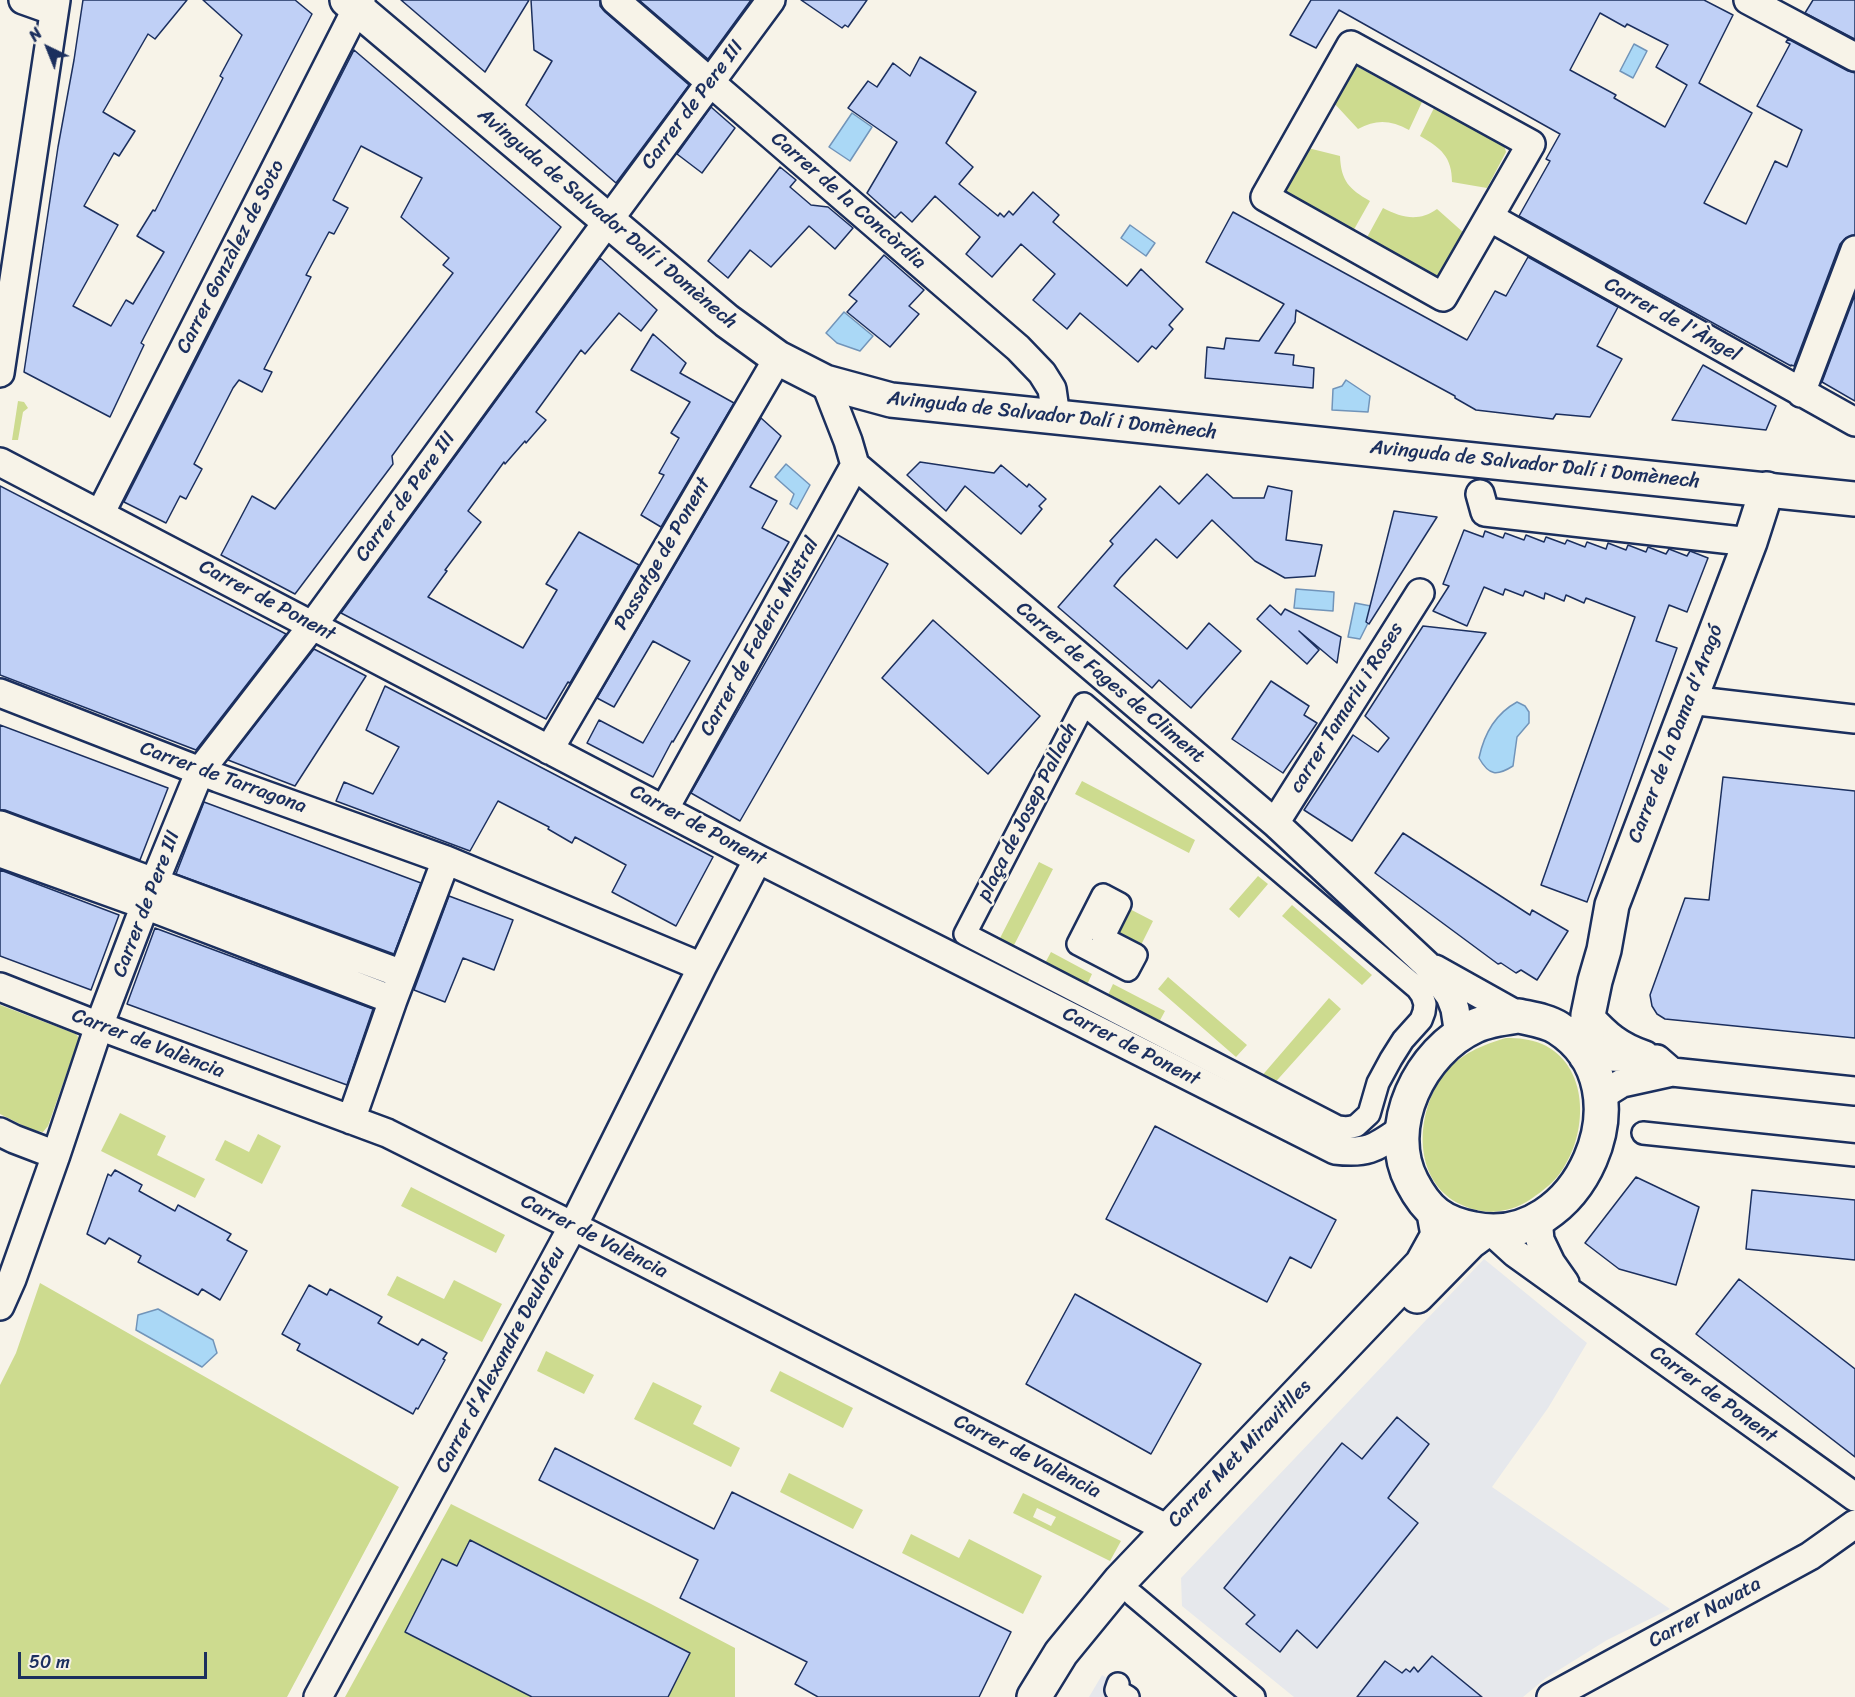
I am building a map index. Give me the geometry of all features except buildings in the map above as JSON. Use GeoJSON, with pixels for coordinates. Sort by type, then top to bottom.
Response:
{"type":"FeatureCollection","features":[{"type":"Feature","properties":{"kind":"street"},"geometry":{"type":"LineString","coordinates":[[0,373],[5,293],[55,6],[23,0]]}},
{"type":"Feature","properties":{"kind":"street","name":"Carrer de la Concòrdia"},"geometry":{"type":"LineString","coordinates":[[615,0],[1018,348],[1042,373],[1052,389],[1056,417]]}},
{"type":"Feature","properties":{"kind":"street","name":"Carrer de Pere III"},"geometry":{"type":"LineString","coordinates":[[0,1306],[12,1279],[56,1155],[99,1026],[200,771],[312,626],[771,0]]}},
{"type":"Feature","properties":{"kind":"street"},"geometry":{"type":"LineString","coordinates":[[1748,0],[1855,57]]}},
{"type":"Feature","properties":{"kind":"street","name":"Avinguda de Salvador Dalí i Domènech"},"geometry":{"type":"LineString","coordinates":[[355,3],[727,321],[778,358],[825,382],[891,400],[1855,499]]}},
{"type":"Feature","properties":{"kind":"street","name":"Carrer Gonzàlez de Soto"},"geometry":{"type":"LineString","coordinates":[[100,514],[355,3]]}},
{"type":"Feature","properties":{"kind":"street"},"geometry":{"type":"LineString","coordinates":[[1351,45],[1531,144],[1490,217],[1443,297],[1265,197],[1351,45]]}},
{"type":"Feature","properties":{"kind":"street","name":"Carrer de l'Àngel"},"geometry":{"type":"LineString","coordinates":[[1490,217],[1855,422]]}},
{"type":"Feature","properties":{"kind":"street"},"geometry":{"type":"LineString","coordinates":[[1801,393],[1855,250]]}},
{"type":"Feature","properties":{"kind":"street","name":"Passatge de Ponent"},"geometry":{"type":"LineString","coordinates":[[549,750],[778,358]]}},
{"type":"Feature","properties":{"kind":"street"},"geometry":{"type":"LineString","coordinates":[[825,382],[855,465]]}},
{"type":"Feature","properties":{"kind":"street","name":"Carrer de Ponent"},"geometry":{"type":"LineString","coordinates":[[0,462],[758,859],[1335,1150],[1355,1152],[1367,1150],[1380,1145],[1401,1130]]}},
{"type":"Feature","properties":{"kind":"street","name":"Carrer de Federic Mistral"},"geometry":{"type":"LineString","coordinates":[[664,808],[855,465]]}},
{"type":"Feature","properties":{"kind":"street","name":"Carrer de Fages de Climent"},"geometry":{"type":"LineString","coordinates":[[855,465],[1275,823],[1426,964],[1450,996],[1455,1009],[1459,1035]]}},
{"type":"Feature","properties":{"kind":"street","name":"Carrer de la Dama d'Aragó"},"geometry":{"type":"LineString","coordinates":[[1586,1056],[1588,1015],[1595,981],[1605,950],[1612,905],[1750,542],[1767,489]]}},
{"type":"Feature","properties":{"kind":"street"},"geometry":{"type":"LineString","coordinates":[[1480,494],[1485,512],[1750,542]]}},
{"type":"Feature","properties":{"kind":"street","name":"carrer Tamariu i Roses"},"geometry":{"type":"LineString","coordinates":[[1275,823],[1420,593]]}},
{"type":"Feature","properties":{"kind":"street","name":"Carrer de Tarragona"},"geometry":{"type":"LineString","coordinates":[[0,693],[200,771],[446,860],[702,967]]}},
{"type":"Feature","properties":{"kind":"street"},"geometry":{"type":"LineString","coordinates":[[1689,700],[1855,719]]}},
{"type":"Feature","properties":{"kind":"street","name":"plaça de Josep Pallach"},"geometry":{"type":"LineString","coordinates":[[1084,704],[1417,988],[1422,995],[1425,1004],[1421,1020],[1403,1040],[1391,1059],[1378,1083],[1368,1114],[1356,1126],[1338,1127],[965,934],[1084,704]]}},
{"type":"Feature","properties":{"kind":"street"},"geometry":{"type":"LineString","coordinates":[[0,825],[150,894],[393,1000]]}},
{"type":"Feature","properties":{"kind":"street"},"geometry":{"type":"LineString","coordinates":[[0,854],[150,894],[402,974]]}},
{"type":"Feature","properties":{"kind":"street","name":"Carrer d'Alexandre Deulofeu"},"geometry":{"type":"LineString","coordinates":[[318,1697],[573,1226],[758,859]]}},
{"type":"Feature","properties":{"kind":"street"},"geometry":{"type":"LineString","coordinates":[[351,1120],[402,974],[446,860]]}},
{"type":"Feature","properties":{"kind":"street","name":"Carrer de Fages de Climent"},"geometry":{"type":"LineString","coordinates":[[1426,964],[1525,1018]]}},
{"type":"Feature","properties":{"kind":"street","name":"Carrer de la Dama d'Aragó"},"geometry":{"type":"LineString","coordinates":[[1525,1018],[1563,1010],[1595,981]]}},
{"type":"Feature","properties":{"kind":"street","name":"Carrer de València"},"geometry":{"type":"LineString","coordinates":[[0,987],[387,1133],[1168,1529]]}},
{"type":"Feature","properties":{"kind":"street"},"geometry":{"type":"LineString","coordinates":[[1588,1015],[1607,1036],[1664,1066]]}},
{"type":"Feature","properties":{"kind":"street"},"geometry":{"type":"LineString","coordinates":[[1525,1018],[1557,1028],[1568,1036],[1592,1065],[1602,1108],[1598,1140],[1583,1175],[1568,1194],[1538,1219],[1518,1228],[1488,1232],[1463,1227],[1434,1213],[1420,1197],[1404,1163],[1401,1130],[1407,1105],[1417,1082],[1430,1062],[1459,1035],[1488,1022],[1525,1018]]}},
{"type":"Feature","properties":{"kind":"street"},"geometry":{"type":"LineString","coordinates":[[1586,1056],[1855,1091]]}},
{"type":"Feature","properties":{"kind":"street"},"geometry":{"type":"LineString","coordinates":[[1601,1096],[1622,1083],[1664,1066]]}},
{"type":"Feature","properties":{"kind":"street"},"geometry":{"type":"LineString","coordinates":[[0,1132],[56,1155]]}},
{"type":"Feature","properties":{"kind":"street"},"geometry":{"type":"LineString","coordinates":[[1643,1133],[1855,1155]]}},
{"type":"Feature","properties":{"kind":"street","name":"Carrer Met Miravitlles"},"geometry":{"type":"LineString","coordinates":[[1034,1697],[1061,1653],[1120,1581],[1422,1264],[1438,1235],[1434,1213]]}},
{"type":"Feature","properties":{"kind":"street","name":"Carrer de Ponent"},"geometry":{"type":"LineString","coordinates":[[1538,1219],[1540,1240],[1551,1263],[1572,1294]]}},
{"type":"Feature","properties":{"kind":"street","name":"Carrer de Ponent"},"geometry":{"type":"LineString","coordinates":[[1488,1232],[1855,1497]]}},
{"type":"Feature","properties":{"kind":"street","name":"Carrer Met Miravitlles"},"geometry":{"type":"LineString","coordinates":[[1054,1697],[1076,1661],[1132,1595],[1289,1426],[1470,1242],[1488,1232]]}},
{"type":"Feature","properties":{"kind":"street","name":"Carrer Navata"},"geometry":{"type":"LineString","coordinates":[[1551,1697],[1810,1556],[1855,1524]]}},
{"type":"Feature","properties":{"kind":"street"},"geometry":{"type":"LineString","coordinates":[[1132,1595],[1254,1697]]}},
{"type":"Feature","properties":{"kind":"shaded area"},"geometry":{"type":"Polygon","coordinates":[[[1484,1259],[1587,1343],[1548,1408],[1492,1487],[1670,1609],[1607,1640],[1546,1678],[1523,1697],[1294,1697],[1182,1606],[1181,1578],[1484,1259]]]}},
{"type":"Feature","properties":{"kind":"shaded area"},"geometry":{"type":"Polygon","coordinates":[[[1102,1675],[1141,1697],[1089,1697],[1102,1675]]]}},
{"type":"Feature","properties":{"kind":"green space"},"geometry":{"type":"Polygon","coordinates":[[[1358,67],[1422,102],[1409,130],[1384,122],[1377,122],[1358,129],[1333,102],[1350,70],[1358,67]]]}},
{"type":"Feature","properties":{"kind":"green space"},"geometry":{"type":"Polygon","coordinates":[[[1434,108],[1504,145],[1506,152],[1487,188],[1452,182],[1450,166],[1444,154],[1420,136],[1434,108]]]}},
{"type":"Feature","properties":{"kind":"green space"},"geometry":{"type":"Polygon","coordinates":[[[1308,148],[1340,156],[1344,178],[1352,188],[1370,201],[1352,233],[1286,194],[1308,148]]]}},
{"type":"Feature","properties":{"kind":"green space"},"geometry":{"type":"Polygon","coordinates":[[[1383,208],[1410,217],[1424,216],[1437,209],[1464,233],[1442,275],[1433,278],[1365,241],[1383,208]]]}},
{"type":"Feature","properties":{"kind":"green space"},"geometry":{"type":"Polygon","coordinates":[[[18,401],[24,402],[28,408],[23,412],[18,440],[12,440],[18,401]]]}},
{"type":"Feature","properties":{"kind":"green space"},"geometry":{"type":"Polygon","coordinates":[[[1082,781],[1195,840],[1189,853],[1075,794],[1082,781]]]}},
{"type":"Feature","properties":{"kind":"green space"},"geometry":{"type":"Polygon","coordinates":[[[1039,862],[1053,869],[1012,949],[998,942],[1039,862]]]}},
{"type":"Feature","properties":{"kind":"green space"},"geometry":{"type":"Polygon","coordinates":[[[1258,876],[1268,884],[1239,918],[1229,909],[1258,876]]]}},
{"type":"Feature","properties":{"kind":"green space"},"geometry":{"type":"Polygon","coordinates":[[[1120,904],[1153,921],[1136,955],[1103,938],[1120,904]]]}},
{"type":"Feature","properties":{"kind":"green space"},"geometry":{"type":"Polygon","coordinates":[[[1292,905],[1372,975],[1362,985],[1282,916],[1292,905]]]}},
{"type":"Feature","properties":{"kind":"green space"},"geometry":{"type":"Polygon","coordinates":[[[1051,952],[1092,974],[1086,987],[1044,965],[1051,952]]]}},
{"type":"Feature","properties":{"kind":"green space"},"geometry":{"type":"Polygon","coordinates":[[[1168,977],[1247,1045],[1236,1057],[1158,989],[1168,977]]]}},
{"type":"Feature","properties":{"kind":"green space"},"geometry":{"type":"Polygon","coordinates":[[[1113,984],[1165,1011],[1158,1024],[1107,997],[1113,984]]]}},
{"type":"Feature","properties":{"kind":"green space"},"geometry":{"type":"Polygon","coordinates":[[[1329,998],[1341,1009],[1271,1087],[1260,1078],[1329,998]]]}},
{"type":"Feature","properties":{"kind":"green space"},"geometry":{"type":"Polygon","coordinates":[[[0,1005],[76,1034],[79,1038],[48,1126],[43,1132],[32,1130],[0,1114],[0,1005]]]}},
{"type":"Feature","properties":{"kind":"green space"},"geometry":{"type":"Polygon","coordinates":[[[1506,1038],[1533,1041],[1557,1054],[1569,1067],[1576,1082],[1580,1100],[1580,1117],[1572,1152],[1553,1181],[1523,1204],[1506,1210],[1480,1211],[1462,1205],[1445,1194],[1434,1180],[1426,1164],[1423,1146],[1424,1127],[1427,1108],[1434,1090],[1450,1067],[1472,1051],[1506,1038]]]}},
{"type":"Feature","properties":{"kind":"green space"},"geometry":{"type":"Polygon","coordinates":[[[120,1113],[166,1136],[157,1155],[205,1179],[195,1198],[101,1151],[120,1113]]]}},
{"type":"Feature","properties":{"kind":"green space"},"geometry":{"type":"Polygon","coordinates":[[[258,1134],[281,1146],[262,1184],[215,1160],[225,1140],[249,1152],[258,1134]]]}},
{"type":"Feature","properties":{"kind":"green space"},"geometry":{"type":"Polygon","coordinates":[[[411,1187],[505,1235],[496,1253],[401,1206],[411,1187]]]}},
{"type":"Feature","properties":{"kind":"green space"},"geometry":{"type":"Polygon","coordinates":[[[397,1276],[444,1299],[454,1280],[502,1304],[482,1342],[387,1295],[397,1276]]]}},
{"type":"Feature","properties":{"kind":"green space"},"geometry":{"type":"Polygon","coordinates":[[[40,1283],[399,1487],[287,1697],[0,1697],[0,1385],[16,1353],[40,1283]]]}},
{"type":"Feature","properties":{"kind":"green space"},"geometry":{"type":"Polygon","coordinates":[[[546,1351],[594,1375],[584,1394],[537,1371],[546,1351]]]}},
{"type":"Feature","properties":{"kind":"green space"},"geometry":{"type":"Polygon","coordinates":[[[780,1371],[853,1408],[843,1428],[770,1391],[780,1371]]]}},
{"type":"Feature","properties":{"kind":"green space"},"geometry":{"type":"Polygon","coordinates":[[[653,1382],[702,1406],[693,1424],[740,1448],[731,1467],[634,1419],[653,1382]]]}},
{"type":"Feature","properties":{"kind":"green space"},"geometry":{"type":"Polygon","coordinates":[[[789,1473],[863,1510],[853,1529],[780,1492],[789,1473]]]}},
{"type":"Feature","properties":{"kind":"green space"},"geometry":{"type":"Polygon","coordinates":[[[1023,1493],[1121,1541],[1110,1561],[1013,1513],[1023,1493]],[[1037,1508],[1033,1517],[1051,1526],[1056,1517],[1037,1508]]]}},
{"type":"Feature","properties":{"kind":"green space"},"geometry":{"type":"Polygon","coordinates":[[[451,1504],[735,1648],[735,1697],[345,1697],[451,1504]]]}},
{"type":"Feature","properties":{"kind":"green space"},"geometry":{"type":"Polygon","coordinates":[[[911,1534],[959,1558],[969,1539],[1042,1576],[1023,1614],[902,1553],[911,1534]]]}},
{"type":"Feature","properties":{"kind":"water"},"geometry":{"type":"Polygon","coordinates":[[[1634,44],[1647,51],[1633,78],[1620,71],[1634,44]]]}},
{"type":"Feature","properties":{"kind":"water"},"geometry":{"type":"Polygon","coordinates":[[[852,113],[872,127],[850,161],[829,147],[852,113]]]}},
{"type":"Feature","properties":{"kind":"water"},"geometry":{"type":"Polygon","coordinates":[[[1130,225],[1155,243],[1146,256],[1121,238],[1130,225]]]}},
{"type":"Feature","properties":{"kind":"water"},"geometry":{"type":"Polygon","coordinates":[[[844,312],[873,336],[860,351],[837,343],[826,333],[844,312]]]}},
{"type":"Feature","properties":{"kind":"water"},"geometry":{"type":"Polygon","coordinates":[[[1346,380],[1370,396],[1368,412],[1332,410],[1333,389],[1342,386],[1346,380]]]}},
{"type":"Feature","properties":{"kind":"water"},"geometry":{"type":"Polygon","coordinates":[[[786,464],[810,485],[797,509],[790,504],[794,494],[775,477],[786,464]]]}},
{"type":"Feature","properties":{"kind":"water"},"geometry":{"type":"Polygon","coordinates":[[[1296,589],[1334,592],[1333,611],[1294,608],[1296,589]]]}},
{"type":"Feature","properties":{"kind":"water"},"geometry":{"type":"Polygon","coordinates":[[[1355,603],[1376,607],[1360,639],[1348,637],[1355,603]]]}},
{"type":"Feature","properties":{"kind":"water"},"geometry":{"type":"Polygon","coordinates":[[[1517,702],[1525,706],[1529,712],[1529,723],[1517,737],[1513,766],[1498,773],[1490,771],[1479,758],[1487,733],[1502,712],[1517,702]]]}},
{"type":"Feature","properties":{"kind":"water"},"geometry":{"type":"Polygon","coordinates":[[[158,1309],[213,1340],[217,1353],[202,1367],[136,1330],[138,1315],[158,1309]]]}}]}
